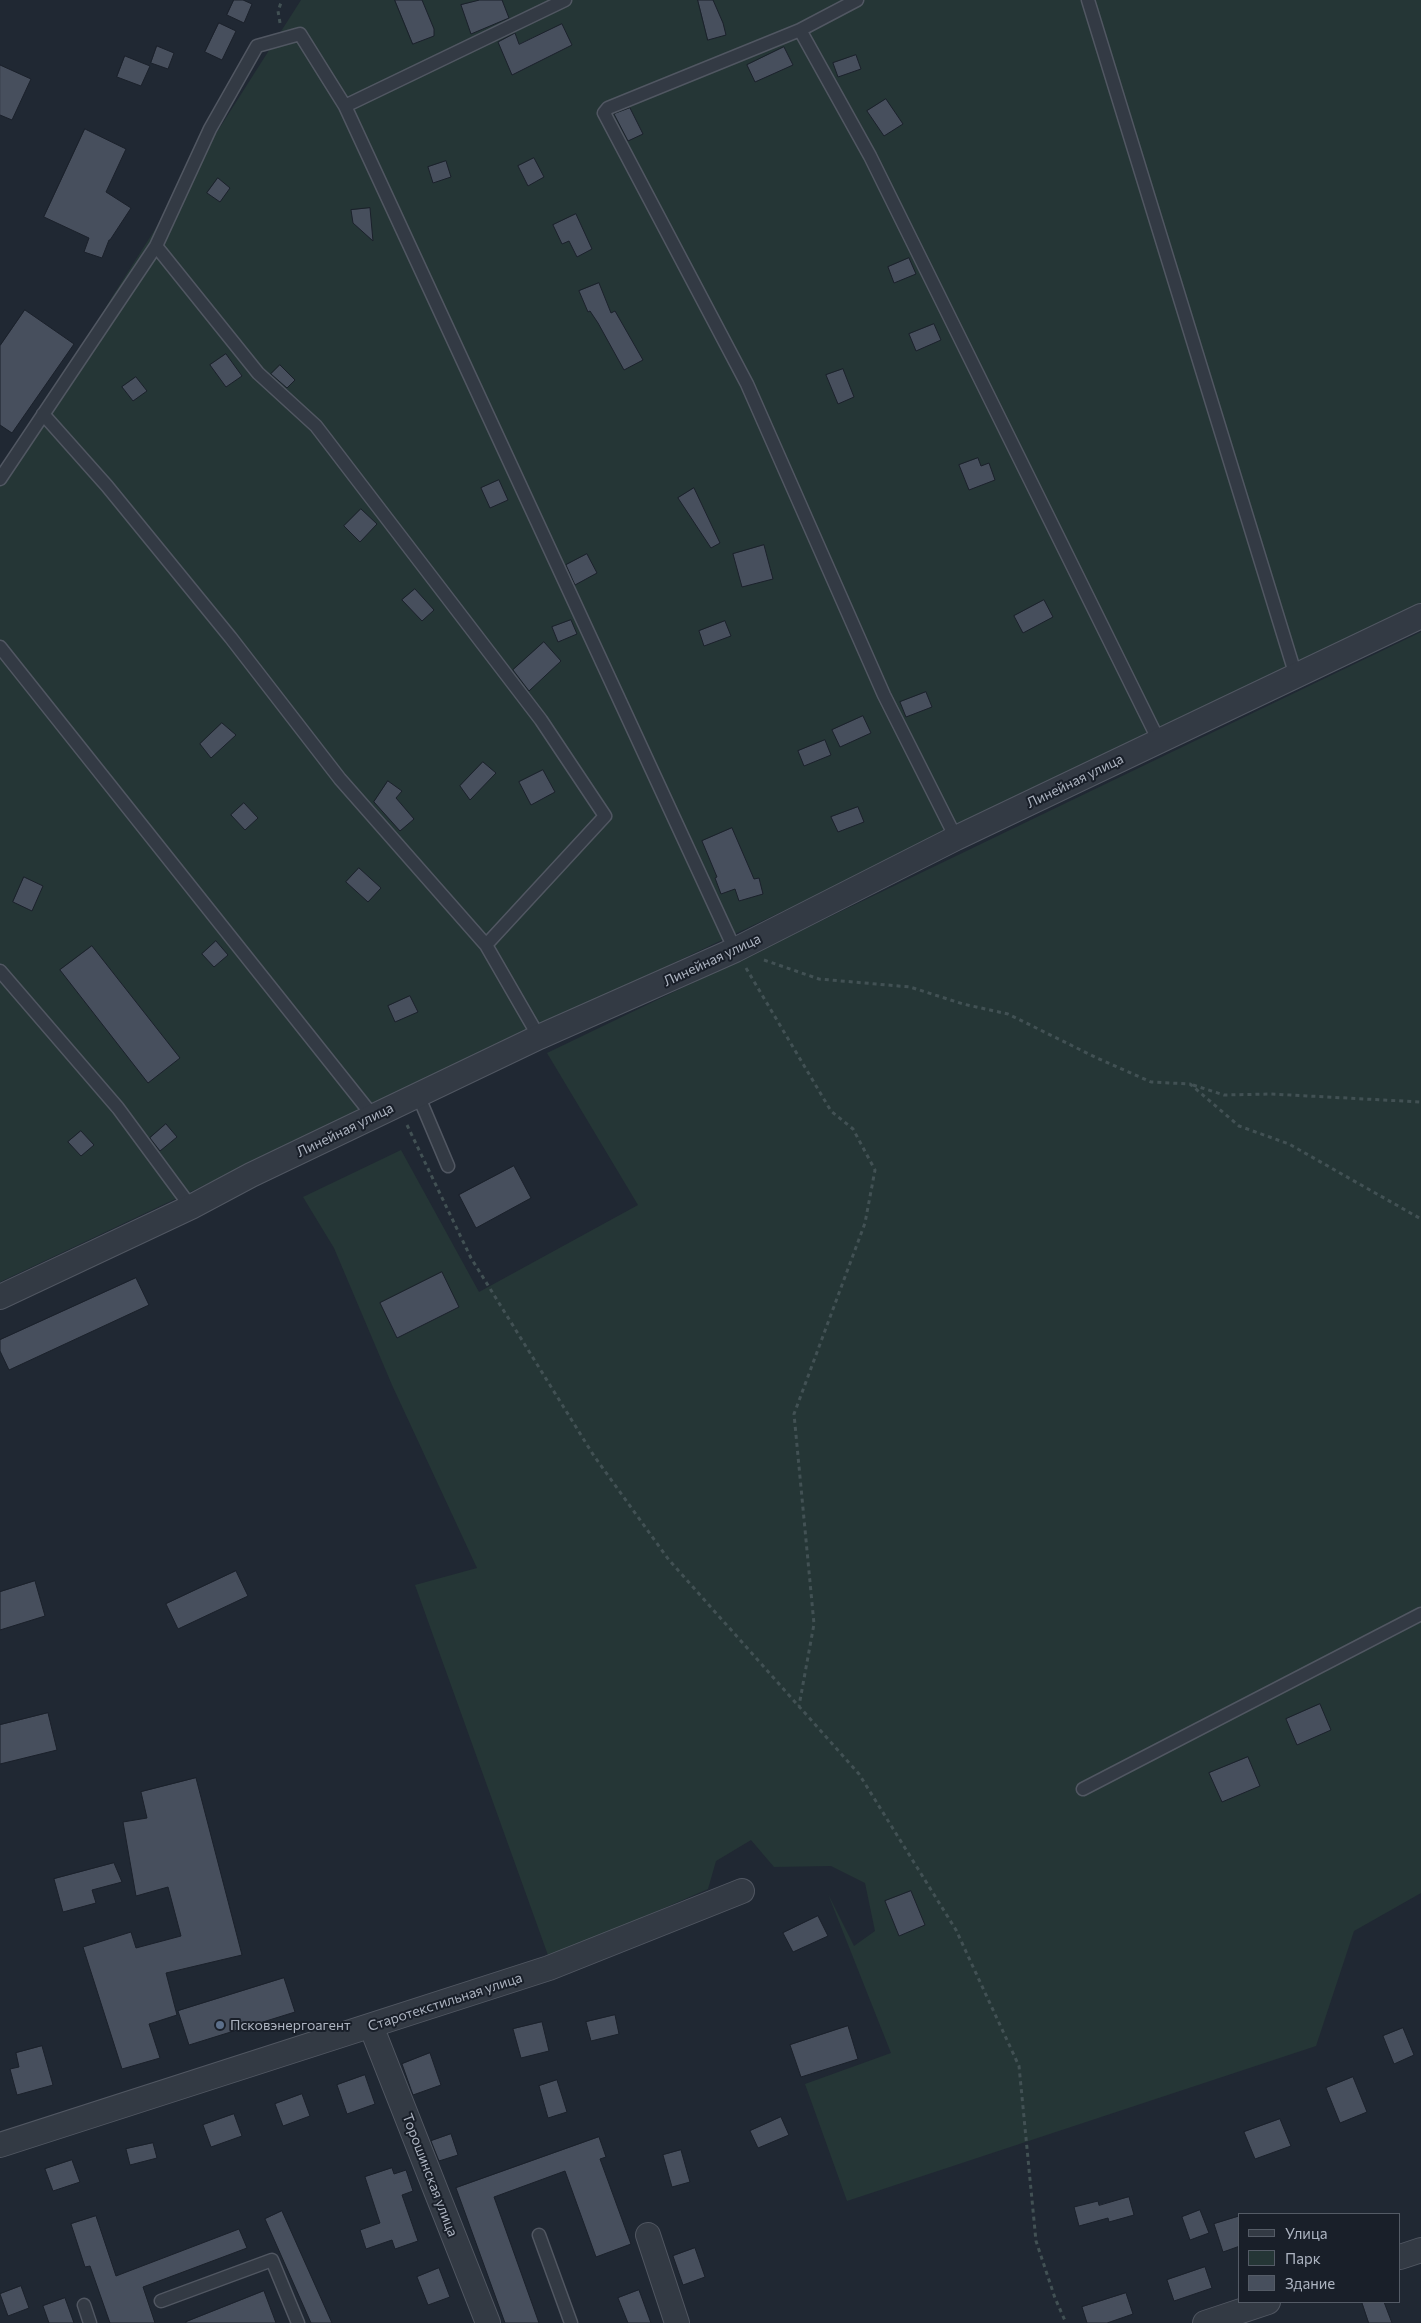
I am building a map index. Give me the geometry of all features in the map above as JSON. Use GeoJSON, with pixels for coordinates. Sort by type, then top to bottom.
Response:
{"type":"FeatureCollection","features":[{"type":"Feature","properties":{"kind":"street","name":"Линейная улица"},"geometry":{"type":"LineString","coordinates":[[0,1297],[191,1207],[251,1175],[539,1037],[735,950],[956,838],[1421,616]]}},
{"type":"Feature","properties":{"kind":"street","name":"Старотекстильная улица"},"geometry":{"type":"LineString","coordinates":[[0,2145],[175,2087],[372,2026],[549,1968],[742,1890]]}},
{"type":"Feature","properties":{"kind":"street","name":"Торошинская улица"},"geometry":{"type":"LineString","coordinates":[[372,2026],[488,2323]]}},
{"type":"Feature","properties":{"kind":"street"},"geometry":{"type":"LineString","coordinates":[[648,2235],[678,2323]]}},
{"type":"Feature","properties":{"kind":"street"},"geometry":{"type":"LineString","coordinates":[[1401,2257],[1421,2250]]}},
{"type":"Feature","properties":{"kind":"street"},"geometry":{"type":"LineString","coordinates":[[1206,2323],[1265,2303]]}},
{"type":"Feature","properties":{"kind":"lane"},"geometry":{"type":"LineString","coordinates":[[345,106],[565,0]]}},
{"type":"Feature","properties":{"kind":"lane"},"geometry":{"type":"LineString","coordinates":[[858,0],[800,30],[608,108],[604,113],[747,384],[884,695],[956,838]]}},
{"type":"Feature","properties":{"kind":"lane"},"geometry":{"type":"LineString","coordinates":[[1088,0],[1296,676]]}},
{"type":"Feature","properties":{"kind":"lane"},"geometry":{"type":"LineString","coordinates":[[800,30],[870,156],[1159,741]]}},
{"type":"Feature","properties":{"kind":"lane"},"geometry":{"type":"LineString","coordinates":[[0,479],[156,246],[210,129],[257,46],[300,34],[345,106],[735,950]]}},
{"type":"Feature","properties":{"kind":"lane"},"geometry":{"type":"LineString","coordinates":[[156,246],[258,373],[316,426],[542,720],[605,816],[486,945]]}},
{"type":"Feature","properties":{"kind":"lane"},"geometry":{"type":"LineString","coordinates":[[43,414],[107,486],[231,638],[340,779],[486,945],[539,1037]]}},
{"type":"Feature","properties":{"kind":"lane"},"geometry":{"type":"LineString","coordinates":[[0,647],[373,1116]]}},
{"type":"Feature","properties":{"kind":"lane"},"geometry":{"type":"LineString","coordinates":[[0,971],[118,1108],[191,1207]]}},
{"type":"Feature","properties":{"kind":"lane"},"geometry":{"type":"LineString","coordinates":[[418,1095],[448,1166]]}},
{"type":"Feature","properties":{"kind":"lane"},"geometry":{"type":"LineString","coordinates":[[1083,1789],[1421,1614]]}},
{"type":"Feature","properties":{"kind":"lane"},"geometry":{"type":"LineString","coordinates":[[539,2235],[571,2323]]}},
{"type":"Feature","properties":{"kind":"lane"},"geometry":{"type":"LineString","coordinates":[[161,2301],[272,2260],[298,2323]]}},
{"type":"Feature","properties":{"kind":"lane"},"geometry":{"type":"LineString","coordinates":[[84,2305],[90,2323]]}},
{"type":"Feature","properties":{"kind":"path"},"geometry":{"type":"LineString","coordinates":[[735,950],[819,978],[910,987],[963,1004],[1008,1014],[1097,1058],[1151,1082],[1190,1084],[1224,1095],[1271,1094],[1421,1102]]}},
{"type":"Feature","properties":{"kind":"path"},"geometry":{"type":"LineString","coordinates":[[735,950],[831,1111],[853,1129],[875,1170],[865,1223],[794,1414],[814,1624],[799,1707]]}},
{"type":"Feature","properties":{"kind":"path"},"geometry":{"type":"LineString","coordinates":[[1190,1084],[1239,1126],[1289,1144],[1421,1219]]}},
{"type":"Feature","properties":{"kind":"path"},"geometry":{"type":"LineString","coordinates":[[397,1105],[471,1258],[594,1456],[669,1560],[859,1774],[956,1930],[1019,2066],[1036,2241],[1055,2298],[1066,2323]]}},
{"type":"Feature","properties":{"kind":"green space"},"geometry":{"type":"Polygon","coordinates":[[[301,0],[1421,0],[1421,609],[0,1282],[0,486],[112,297],[301,0]]]}},
{"type":"Feature","properties":{"kind":"green space"},"geometry":{"type":"Polygon","coordinates":[[[1421,632],[1421,1893],[1354,1931],[1316,2046],[847,2201],[805,2084],[891,2053],[828,1894],[854,1946],[875,1931],[865,1883],[831,1866],[774,1867],[751,1840],[716,1861],[708,1889],[549,1958],[415,1585],[477,1568],[392,1385],[334,1248],[303,1197],[401,1150],[479,1292],[638,1205],[547,1053],[1421,632]]]}},
{"type":"Feature","properties":{"kind":"building"},"geometry":{"type":"Polygon","coordinates":[[[234,0],[243,0],[252,4],[244,23],[227,15],[234,0]]]}},
{"type":"Feature","properties":{"kind":"building"},"geometry":{"type":"Polygon","coordinates":[[[395,0],[422,0],[434,29],[434,36],[413,44],[395,0]]]}},
{"type":"Feature","properties":{"kind":"building"},"geometry":{"type":"Polygon","coordinates":[[[480,0],[502,0],[509,18],[471,34],[461,5],[480,0]]]}},
{"type":"Feature","properties":{"kind":"building"},"geometry":{"type":"Polygon","coordinates":[[[698,0],[713,0],[726,35],[708,40],[698,0]]]}},
{"type":"Feature","properties":{"kind":"building"},"geometry":{"type":"Polygon","coordinates":[[[219,23],[236,31],[222,60],[205,52],[219,23]]]}},
{"type":"Feature","properties":{"kind":"building"},"geometry":{"type":"Polygon","coordinates":[[[562,24],[572,45],[512,75],[498,42],[515,33],[519,44],[562,24]]]}},
{"type":"Feature","properties":{"kind":"building"},"geometry":{"type":"Polygon","coordinates":[[[157,46],[174,53],[168,69],[151,63],[157,46]]]}},
{"type":"Feature","properties":{"kind":"building"},"geometry":{"type":"Polygon","coordinates":[[[784,47],[793,65],[755,82],[747,65],[784,47]]]}},
{"type":"Feature","properties":{"kind":"building"},"geometry":{"type":"Polygon","coordinates":[[[856,55],[861,69],[838,77],[833,63],[856,55]]]}},
{"type":"Feature","properties":{"kind":"building"},"geometry":{"type":"Polygon","coordinates":[[[125,56],[150,66],[141,86],[117,77],[125,56]]]}},
{"type":"Feature","properties":{"kind":"building"},"geometry":{"type":"Polygon","coordinates":[[[0,65],[31,79],[12,120],[0,115],[0,65]]]}},
{"type":"Feature","properties":{"kind":"building"},"geometry":{"type":"Polygon","coordinates":[[[886,99],[903,124],[884,136],[867,111],[886,99]]]}},
{"type":"Feature","properties":{"kind":"building"},"geometry":{"type":"Polygon","coordinates":[[[630,108],[643,134],[628,141],[614,114],[630,108]]]}},
{"type":"Feature","properties":{"kind":"building"},"geometry":{"type":"Polygon","coordinates":[[[85,129],[126,149],[106,192],[131,208],[109,240],[102,258],[84,252],[89,238],[44,217],[85,129]]]}},
{"type":"Feature","properties":{"kind":"building"},"geometry":{"type":"Polygon","coordinates":[[[534,158],[544,177],[528,186],[518,166],[534,158]]]}},
{"type":"Feature","properties":{"kind":"building"},"geometry":{"type":"Polygon","coordinates":[[[446,161],[451,177],[433,183],[428,167],[446,161]]]}},
{"type":"Feature","properties":{"kind":"building"},"geometry":{"type":"Polygon","coordinates":[[[218,178],[230,188],[220,202],[207,193],[218,178]]]}},
{"type":"Feature","properties":{"kind":"building"},"geometry":{"type":"Polygon","coordinates":[[[370,208],[373,241],[353,223],[351,210],[370,208]]]}},
{"type":"Feature","properties":{"kind":"building"},"geometry":{"type":"Polygon","coordinates":[[[576,214],[592,249],[577,257],[569,241],[562,244],[553,225],[576,214]]]}},
{"type":"Feature","properties":{"kind":"building"},"geometry":{"type":"Polygon","coordinates":[[[909,258],[916,274],[894,283],[888,267],[909,258]]]}},
{"type":"Feature","properties":{"kind":"building"},"geometry":{"type":"Polygon","coordinates":[[[599,283],[611,313],[615,311],[643,360],[624,370],[598,323],[590,311],[588,312],[579,291],[599,283]]]}},
{"type":"Feature","properties":{"kind":"building"},"geometry":{"type":"Polygon","coordinates":[[[25,310],[74,344],[12,433],[0,425],[0,346],[25,310]]]}},
{"type":"Feature","properties":{"kind":"building"},"geometry":{"type":"Polygon","coordinates":[[[934,324],[941,340],[916,351],[909,334],[934,324]]]}},
{"type":"Feature","properties":{"kind":"building"},"geometry":{"type":"Polygon","coordinates":[[[226,354],[242,376],[226,387],[210,365],[226,354]]]}},
{"type":"Feature","properties":{"kind":"building"},"geometry":{"type":"Polygon","coordinates":[[[280,365],[295,380],[287,388],[271,374],[280,365]]]}},
{"type":"Feature","properties":{"kind":"building"},"geometry":{"type":"Polygon","coordinates":[[[843,369],[854,397],[838,404],[826,375],[843,369]]]}},
{"type":"Feature","properties":{"kind":"building"},"geometry":{"type":"Polygon","coordinates":[[[136,377],[147,391],[133,401],[122,387],[136,377]]]}},
{"type":"Feature","properties":{"kind":"building"},"geometry":{"type":"Polygon","coordinates":[[[978,458],[981,466],[989,463],[995,480],[969,490],[959,465],[978,458]]]}},
{"type":"Feature","properties":{"kind":"building"},"geometry":{"type":"Polygon","coordinates":[[[499,480],[508,500],[490,508],[481,488],[499,480]]]}},
{"type":"Feature","properties":{"kind":"building"},"geometry":{"type":"Polygon","coordinates":[[[694,488],[720,543],[711,548],[678,498],[694,488]]]}},
{"type":"Feature","properties":{"kind":"building"},"geometry":{"type":"Polygon","coordinates":[[[361,509],[377,524],[360,542],[344,526],[361,509]]]}},
{"type":"Feature","properties":{"kind":"building"},"geometry":{"type":"Polygon","coordinates":[[[764,545],[773,579],[742,587],[733,554],[764,545]]]}},
{"type":"Feature","properties":{"kind":"building"},"geometry":{"type":"Polygon","coordinates":[[[587,554],[597,573],[575,585],[566,565],[587,554]]]}},
{"type":"Feature","properties":{"kind":"building"},"geometry":{"type":"Polygon","coordinates":[[[415,589],[434,610],[422,621],[402,600],[415,589]]]}},
{"type":"Feature","properties":{"kind":"building"},"geometry":{"type":"Polygon","coordinates":[[[1044,600],[1053,617],[1023,633],[1014,616],[1044,600]]]}},
{"type":"Feature","properties":{"kind":"building"},"geometry":{"type":"Polygon","coordinates":[[[571,620],[577,634],[558,642],[552,627],[571,620]]]}},
{"type":"Feature","properties":{"kind":"building"},"geometry":{"type":"Polygon","coordinates":[[[725,621],[731,636],[704,646],[699,631],[725,621]]]}},
{"type":"Feature","properties":{"kind":"building"},"geometry":{"type":"Polygon","coordinates":[[[544,642],[561,661],[529,691],[513,670],[544,642]]]}},
{"type":"Feature","properties":{"kind":"building"},"geometry":{"type":"Polygon","coordinates":[[[926,692],[932,707],[906,717],[900,702],[926,692]]]}},
{"type":"Feature","properties":{"kind":"building"},"geometry":{"type":"Polygon","coordinates":[[[863,716],[871,733],[840,747],[832,730],[863,716]]]}},
{"type":"Feature","properties":{"kind":"building"},"geometry":{"type":"Polygon","coordinates":[[[222,723],[236,735],[211,758],[200,744],[222,723]]]}},
{"type":"Feature","properties":{"kind":"building"},"geometry":{"type":"Polygon","coordinates":[[[825,740],[831,755],[804,766],[798,751],[825,740]]]}},
{"type":"Feature","properties":{"kind":"building"},"geometry":{"type":"Polygon","coordinates":[[[483,762],[496,773],[470,800],[460,786],[483,762]]]}},
{"type":"Feature","properties":{"kind":"building"},"geometry":{"type":"Polygon","coordinates":[[[543,770],[555,792],[531,805],[519,782],[543,770]]]}},
{"type":"Feature","properties":{"kind":"building"},"geometry":{"type":"Polygon","coordinates":[[[388,781],[402,791],[396,798],[414,819],[400,831],[374,802],[388,781]]]}},
{"type":"Feature","properties":{"kind":"building"},"geometry":{"type":"Polygon","coordinates":[[[244,803],[258,818],[245,830],[231,815],[244,803]]]}},
{"type":"Feature","properties":{"kind":"building"},"geometry":{"type":"Polygon","coordinates":[[[858,807],[864,822],[838,832],[831,817],[858,807]]]}},
{"type":"Feature","properties":{"kind":"building"},"geometry":{"type":"Polygon","coordinates":[[[732,828],[754,879],[759,878],[763,894],[739,901],[735,889],[721,894],[715,878],[717,877],[702,841],[732,828]]]}},
{"type":"Feature","properties":{"kind":"building"},"geometry":{"type":"Polygon","coordinates":[[[359,868],[381,888],[368,902],[346,882],[359,868]]]}},
{"type":"Feature","properties":{"kind":"building"},"geometry":{"type":"Polygon","coordinates":[[[24,877],[43,886],[32,911],[13,902],[24,877]]]}},
{"type":"Feature","properties":{"kind":"building"},"geometry":{"type":"Polygon","coordinates":[[[216,941],[228,955],[214,967],[202,954],[216,941]]]}},
{"type":"Feature","properties":{"kind":"building"},"geometry":{"type":"Polygon","coordinates":[[[92,946],[180,1058],[148,1083],[60,970],[92,946]]]}},
{"type":"Feature","properties":{"kind":"building"},"geometry":{"type":"Polygon","coordinates":[[[410,996],[418,1012],[395,1022],[388,1006],[410,996]]]}},
{"type":"Feature","properties":{"kind":"building"},"geometry":{"type":"Polygon","coordinates":[[[166,1124],[177,1137],[160,1151],[150,1138],[166,1124]]]}},
{"type":"Feature","properties":{"kind":"building"},"geometry":{"type":"Polygon","coordinates":[[[81,1131],[94,1145],[81,1156],[68,1142],[81,1131]]]}},
{"type":"Feature","properties":{"kind":"building"},"geometry":{"type":"Polygon","coordinates":[[[514,1166],[531,1198],[476,1228],[459,1195],[514,1166]]]}},
{"type":"Feature","properties":{"kind":"building"},"geometry":{"type":"Polygon","coordinates":[[[442,1272],[459,1307],[397,1338],[380,1303],[442,1272]]]}},
{"type":"Feature","properties":{"kind":"building"},"geometry":{"type":"Polygon","coordinates":[[[136,1278],[149,1305],[9,1370],[0,1351],[0,1340],[136,1278]]]}},
{"type":"Feature","properties":{"kind":"building"},"geometry":{"type":"Polygon","coordinates":[[[236,1571],[248,1596],[178,1629],[166,1604],[236,1571]]]}},
{"type":"Feature","properties":{"kind":"building"},"geometry":{"type":"Polygon","coordinates":[[[35,1581],[45,1616],[0,1630],[0,1592],[35,1581]]]}},
{"type":"Feature","properties":{"kind":"building"},"geometry":{"type":"Polygon","coordinates":[[[1320,1704],[1331,1730],[1297,1745],[1286,1719],[1320,1704]]]}},
{"type":"Feature","properties":{"kind":"building"},"geometry":{"type":"Polygon","coordinates":[[[48,1713],[57,1750],[0,1764],[0,1725],[48,1713]]]}},
{"type":"Feature","properties":{"kind":"building"},"geometry":{"type":"Polygon","coordinates":[[[1248,1757],[1260,1786],[1222,1802],[1209,1773],[1248,1757]]]}},
{"type":"Feature","properties":{"kind":"building"},"geometry":{"type":"Polygon","coordinates":[[[196,1778],[242,1955],[166,1973],[177,2015],[149,2024],[160,2058],[122,2069],[83,1947],[131,1932],[136,1948],[181,1936],[168,1887],[136,1896],[123,1822],[147,1818],[141,1792],[196,1778]]]}},
{"type":"Feature","properties":{"kind":"building"},"geometry":{"type":"Polygon","coordinates":[[[114,1863],[122,1882],[92,1890],[96,1903],[63,1912],[54,1879],[114,1863]]]}},
{"type":"Feature","properties":{"kind":"building"},"geometry":{"type":"Polygon","coordinates":[[[911,1891],[925,1925],[899,1936],[885,1901],[911,1891]]]}},
{"type":"Feature","properties":{"kind":"building"},"geometry":{"type":"Polygon","coordinates":[[[818,1916],[828,1936],[793,1952],[783,1933],[818,1916]]]}},
{"type":"Feature","properties":{"kind":"building"},"geometry":{"type":"Polygon","coordinates":[[[284,1978],[295,2012],[189,2045],[178,2011],[284,1978]]]}},
{"type":"Feature","properties":{"kind":"building"},"geometry":{"type":"Polygon","coordinates":[[[615,2015],[619,2034],[591,2041],[586,2022],[615,2015]]]}},
{"type":"Feature","properties":{"kind":"building"},"geometry":{"type":"Polygon","coordinates":[[[542,2022],[549,2051],[521,2058],[513,2029],[542,2022]]]}},
{"type":"Feature","properties":{"kind":"building"},"geometry":{"type":"Polygon","coordinates":[[[848,2026],[858,2059],[801,2077],[790,2045],[848,2026]]]}},
{"type":"Feature","properties":{"kind":"building"},"geometry":{"type":"Polygon","coordinates":[[[1403,2028],[1414,2055],[1394,2064],[1383,2036],[1403,2028]]]}},
{"type":"Feature","properties":{"kind":"building"},"geometry":{"type":"Polygon","coordinates":[[[42,2046],[53,2085],[17,2095],[10,2069],[19,2067],[16,2053],[42,2046]]]}},
{"type":"Feature","properties":{"kind":"building"},"geometry":{"type":"Polygon","coordinates":[[[430,2053],[441,2085],[413,2095],[402,2064],[430,2053]]]}},
{"type":"Feature","properties":{"kind":"building"},"geometry":{"type":"Polygon","coordinates":[[[365,2075],[375,2104],[347,2114],[337,2085],[365,2075]]]}},
{"type":"Feature","properties":{"kind":"building"},"geometry":{"type":"Polygon","coordinates":[[[1353,2077],[1367,2112],[1340,2123],[1326,2088],[1353,2077]]]}},
{"type":"Feature","properties":{"kind":"building"},"geometry":{"type":"Polygon","coordinates":[[[557,2080],[567,2112],[548,2118],[539,2086],[557,2080]]]}},
{"type":"Feature","properties":{"kind":"building"},"geometry":{"type":"Polygon","coordinates":[[[302,2094],[310,2116],[283,2126],[275,2104],[302,2094]]]}},
{"type":"Feature","properties":{"kind":"building"},"geometry":{"type":"Polygon","coordinates":[[[234,2114],[242,2136],[211,2147],[203,2125],[234,2114]]]}},
{"type":"Feature","properties":{"kind":"building"},"geometry":{"type":"Polygon","coordinates":[[[781,2117],[789,2135],[758,2148],[750,2131],[781,2117]]]}},
{"type":"Feature","properties":{"kind":"building"},"geometry":{"type":"Polygon","coordinates":[[[1280,2119],[1291,2146],[1255,2159],[1244,2132],[1280,2119]]]}},
{"type":"Feature","properties":{"kind":"building"},"geometry":{"type":"Polygon","coordinates":[[[451,2134],[458,2155],[439,2161],[431,2141],[451,2134]]]}},
{"type":"Feature","properties":{"kind":"building"},"geometry":{"type":"Polygon","coordinates":[[[599,2137],[606,2157],[600,2159],[631,2244],[596,2257],[565,2171],[494,2197],[539,2323],[505,2323],[456,2188],[599,2137]]]}},
{"type":"Feature","properties":{"kind":"building"},"geometry":{"type":"Polygon","coordinates":[[[153,2143],[157,2158],[130,2165],[126,2149],[153,2143]]]}},
{"type":"Feature","properties":{"kind":"building"},"geometry":{"type":"Polygon","coordinates":[[[681,2150],[690,2182],[672,2187],[663,2155],[681,2150]]]}},
{"type":"Feature","properties":{"kind":"building"},"geometry":{"type":"Polygon","coordinates":[[[72,2160],[80,2182],[53,2191],[45,2169],[72,2160]]]}},
{"type":"Feature","properties":{"kind":"building"},"geometry":{"type":"Polygon","coordinates":[[[392,2168],[394,2174],[406,2170],[413,2191],[402,2195],[418,2241],[395,2249],[392,2240],[366,2249],[360,2230],[380,2223],[365,2177],[392,2168]]]}},
{"type":"Feature","properties":{"kind":"building"},"geometry":{"type":"Polygon","coordinates":[[[1129,2197],[1134,2215],[1109,2222],[1108,2218],[1079,2226],[1074,2207],[1098,2201],[1099,2205],[1129,2197]]]}},
{"type":"Feature","properties":{"kind":"building"},"geometry":{"type":"Polygon","coordinates":[[[1200,2210],[1209,2233],[1190,2240],[1182,2217],[1200,2210]]]}},
{"type":"Feature","properties":{"kind":"building"},"geometry":{"type":"Polygon","coordinates":[[[282,2211],[332,2323],[311,2323],[265,2219],[282,2211]]]}},
{"type":"Feature","properties":{"kind":"building"},"geometry":{"type":"Polygon","coordinates":[[[96,2216],[116,2276],[239,2229],[247,2248],[143,2287],[155,2323],[110,2323],[90,2266],[85,2267],[71,2224],[96,2216]]]}},
{"type":"Feature","properties":{"kind":"building"},"geometry":{"type":"Polygon","coordinates":[[[1238,2217],[1238,2247],[1223,2252],[1214,2224],[1238,2217]]]}},
{"type":"Feature","properties":{"kind":"building"},"geometry":{"type":"Polygon","coordinates":[[[695,2248],[705,2277],[683,2285],[673,2256],[695,2248]]]}},
{"type":"Feature","properties":{"kind":"building"},"geometry":{"type":"Polygon","coordinates":[[[1205,2267],[1212,2288],[1174,2301],[1167,2280],[1205,2267]]]}},
{"type":"Feature","properties":{"kind":"building"},"geometry":{"type":"Polygon","coordinates":[[[439,2268],[450,2297],[428,2305],[417,2277],[439,2268]]]}},
{"type":"Feature","properties":{"kind":"building"},"geometry":{"type":"Polygon","coordinates":[[[21,2286],[29,2308],[8,2316],[0,2294],[21,2286]]]}},
{"type":"Feature","properties":{"kind":"building"},"geometry":{"type":"Polygon","coordinates":[[[639,2290],[651,2323],[628,2323],[618,2298],[639,2290]]]}},
{"type":"Feature","properties":{"kind":"building"},"geometry":{"type":"Polygon","coordinates":[[[264,2291],[276,2323],[186,2323],[186,2322],[264,2291]]]}},
{"type":"Feature","properties":{"kind":"building"},"geometry":{"type":"Polygon","coordinates":[[[1126,2293],[1133,2314],[1107,2323],[1087,2323],[1082,2307],[1126,2293]]]}},
{"type":"Feature","properties":{"kind":"building"},"geometry":{"type":"Polygon","coordinates":[[[65,2298],[74,2323],[49,2323],[43,2306],[65,2298]]]}},
{"type":"Feature","properties":{"kind":"building"},"geometry":{"type":"Polygon","coordinates":[[[1362,2303],[1384,2303],[1392,2323],[1369,2323],[1362,2303]]]}},
{"type":"Feature","properties":{"kind":"place","name":"Псковэнергоагент"},"geometry":{"type":"Point","coordinates":[220,2025]}}]}
